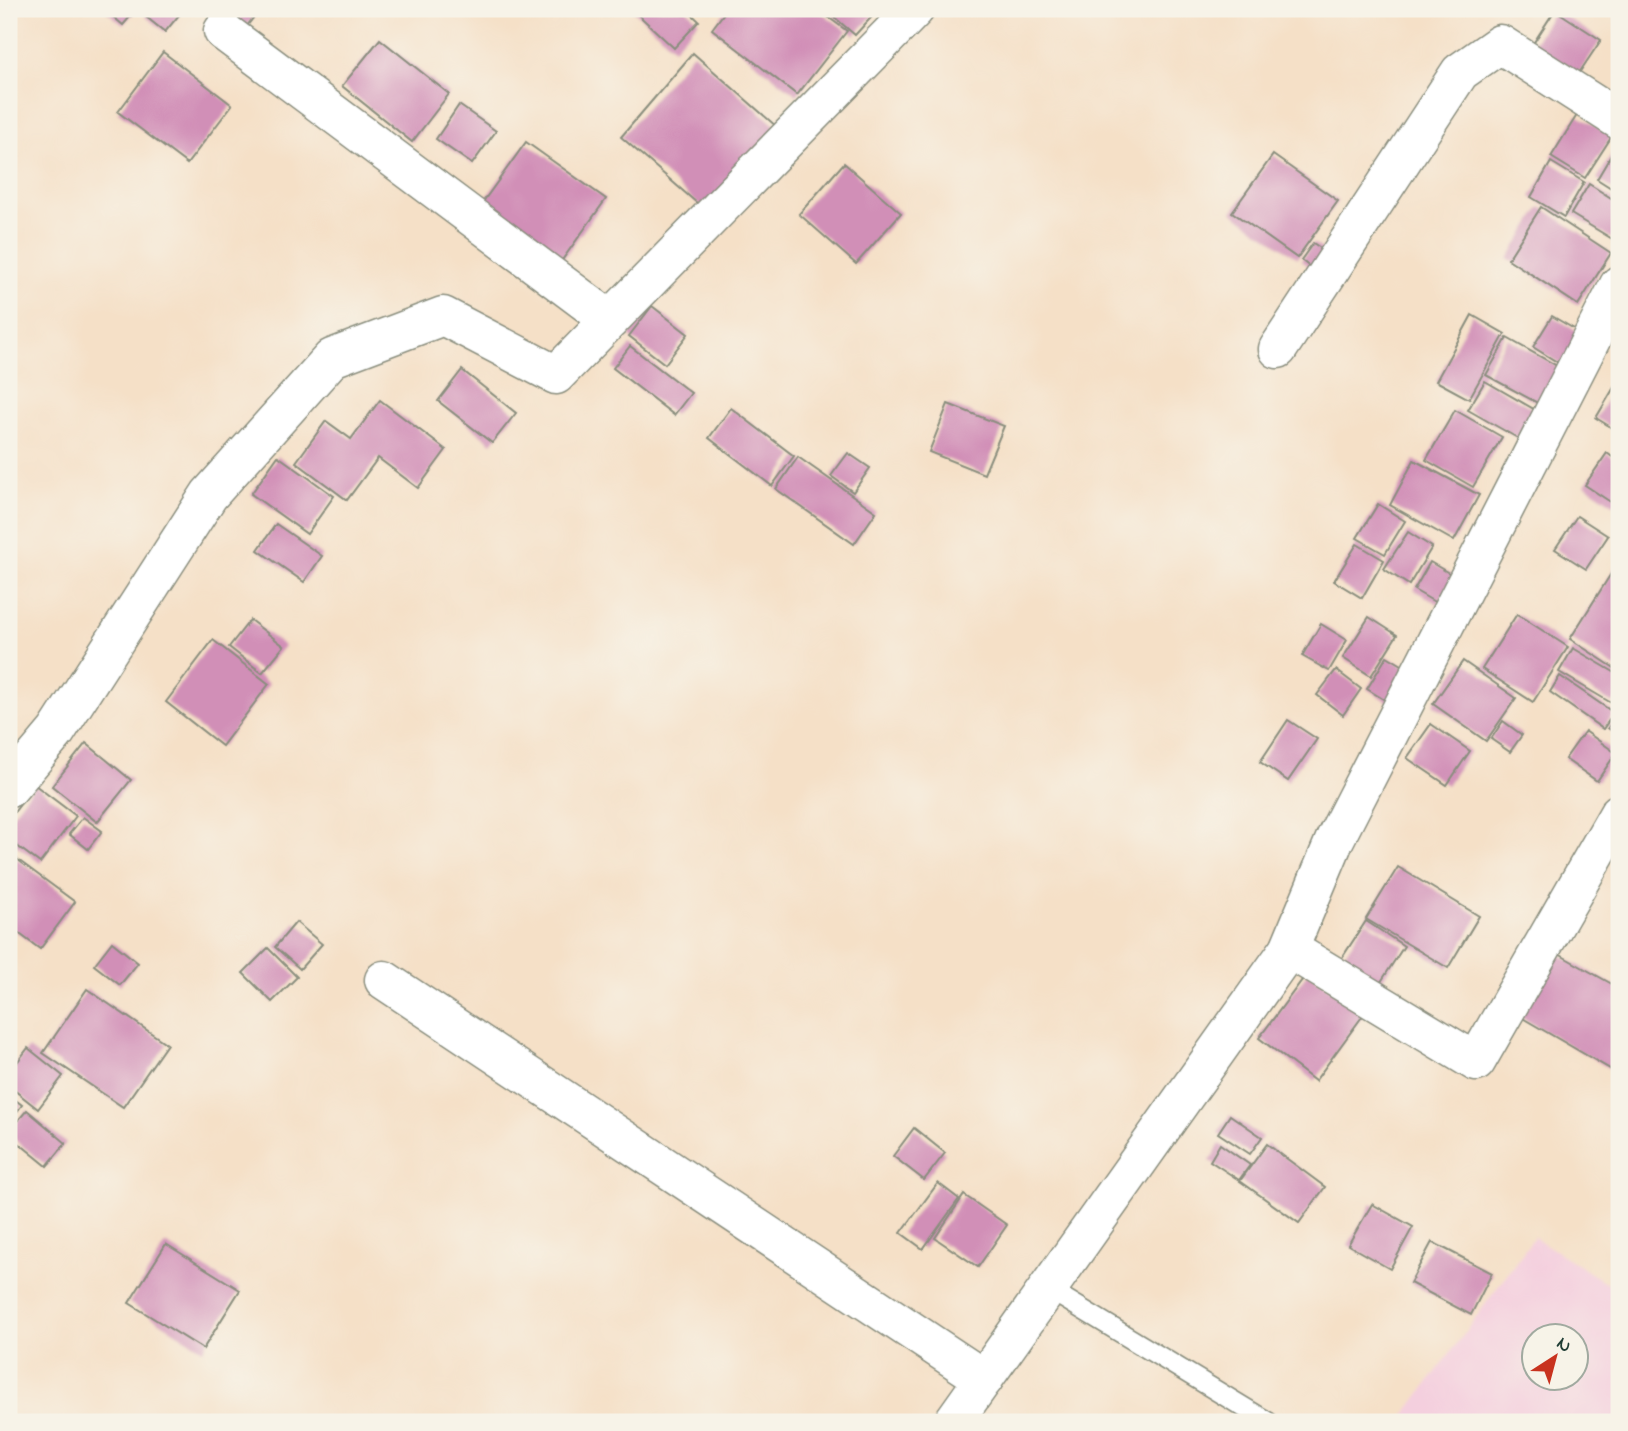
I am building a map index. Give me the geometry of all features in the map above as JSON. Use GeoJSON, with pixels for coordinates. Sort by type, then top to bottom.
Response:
{"type":"FeatureCollection","features":[{"type":"Feature","properties":{"kind":"street"},"geometry":{"type":"LineString","coordinates":[[9,788],[56,732],[209,495],[332,358],[443,316],[556,375],[915,9]]}},
{"type":"Feature","properties":{"kind":"street"},"geometry":{"type":"LineString","coordinates":[[223,31],[610,320]]}},
{"type":"Feature","properties":{"kind":"street"},"geometry":{"type":"LineString","coordinates":[[1278,349],[1460,72],[1500,44],[1619,120]]}},
{"type":"Feature","properties":{"kind":"street"},"geometry":{"type":"LineString","coordinates":[[954,1422],[1289,949],[1335,839],[1619,285]]}},
{"type":"Feature","properties":{"kind":"street"},"geometry":{"type":"LineString","coordinates":[[1289,949],[1476,1062],[1619,813]]}},
{"type":"Feature","properties":{"kind":"street"},"geometry":{"type":"LineString","coordinates":[[384,980],[984,1379]]}},
{"type":"Feature","properties":{"kind":"lane"},"geometry":{"type":"LineString","coordinates":[[1047,1289],[1268,1422]]}},
{"type":"Feature","properties":{"kind":"shaded area"},"geometry":{"type":"Polygon","coordinates":[[[1534,1237],[1619,1291],[1619,1422],[1400,1422],[1534,1237]]]}},
{"type":"Feature","properties":{"kind":"building"},"geometry":{"type":"Polygon","coordinates":[[[104,9],[137,9],[123,25],[104,9]]]}},
{"type":"Feature","properties":{"kind":"building"},"geometry":{"type":"Polygon","coordinates":[[[151,9],[184,9],[165,32],[145,16],[151,9]]]}},
{"type":"Feature","properties":{"kind":"building"},"geometry":{"type":"Polygon","coordinates":[[[230,9],[260,9],[240,35],[221,20],[230,9]]]}},
{"type":"Feature","properties":{"kind":"building"},"geometry":{"type":"Polygon","coordinates":[[[632,9],[686,9],[699,21],[674,48],[632,9]]]}},
{"type":"Feature","properties":{"kind":"building"},"geometry":{"type":"Polygon","coordinates":[[[727,9],[817,9],[847,31],[797,95],[712,29],[727,9]]]}},
{"type":"Feature","properties":{"kind":"building"},"geometry":{"type":"Polygon","coordinates":[[[825,9],[879,9],[855,35],[825,9]]]}},
{"type":"Feature","properties":{"kind":"building"},"geometry":{"type":"Polygon","coordinates":[[[1555,10],[1601,40],[1575,79],[1529,50],[1555,10]]]}},
{"type":"Feature","properties":{"kind":"building"},"geometry":{"type":"Polygon","coordinates":[[[380,39],[449,94],[412,142],[342,86],[380,39]]]}},
{"type":"Feature","properties":{"kind":"building"},"geometry":{"type":"Polygon","coordinates":[[[163,52],[232,105],[187,164],[118,112],[163,52]]]}},
{"type":"Feature","properties":{"kind":"building"},"geometry":{"type":"Polygon","coordinates":[[[693,53],[777,127],[705,210],[621,137],[693,53]]]}},
{"type":"Feature","properties":{"kind":"building"},"geometry":{"type":"Polygon","coordinates":[[[459,105],[496,131],[472,164],[436,139],[459,105]]]}},
{"type":"Feature","properties":{"kind":"building"},"geometry":{"type":"Polygon","coordinates":[[[1577,115],[1612,136],[1585,178],[1551,157],[1577,115]]]}},
{"type":"Feature","properties":{"kind":"building"},"geometry":{"type":"Polygon","coordinates":[[[526,142],[606,199],[560,263],[480,206],[526,142]]]}},
{"type":"Feature","properties":{"kind":"building"},"geometry":{"type":"Polygon","coordinates":[[[1619,142],[1619,193],[1597,179],[1619,142]]]}},
{"type":"Feature","properties":{"kind":"building"},"geometry":{"type":"Polygon","coordinates":[[[1273,155],[1338,201],[1297,258],[1232,212],[1273,155]]]}},
{"type":"Feature","properties":{"kind":"building"},"geometry":{"type":"Polygon","coordinates":[[[1551,162],[1584,182],[1564,217],[1531,197],[1551,162]]]}},
{"type":"Feature","properties":{"kind":"building"},"geometry":{"type":"Polygon","coordinates":[[[844,163],[901,213],[856,264],[799,214],[844,163]]]}},
{"type":"Feature","properties":{"kind":"building"},"geometry":{"type":"Polygon","coordinates":[[[1589,184],[1619,203],[1619,243],[1571,214],[1589,184]]]}},
{"type":"Feature","properties":{"kind":"building"},"geometry":{"type":"Polygon","coordinates":[[[1541,207],[1611,253],[1578,305],[1508,259],[1541,207]]]}},
{"type":"Feature","properties":{"kind":"building"},"geometry":{"type":"Polygon","coordinates":[[[1313,243],[1328,253],[1315,271],[1301,260],[1313,243]]]}},
{"type":"Feature","properties":{"kind":"building"},"geometry":{"type":"Polygon","coordinates":[[[652,306],[688,334],[665,364],[629,336],[652,306]]]}},
{"type":"Feature","properties":{"kind":"building"},"geometry":{"type":"Polygon","coordinates":[[[1472,315],[1505,334],[1469,399],[1436,381],[1472,315]]]}},
{"type":"Feature","properties":{"kind":"building"},"geometry":{"type":"Polygon","coordinates":[[[1552,316],[1581,333],[1562,365],[1533,347],[1552,316]]]}},
{"type":"Feature","properties":{"kind":"building"},"geometry":{"type":"Polygon","coordinates":[[[1507,338],[1566,371],[1545,407],[1486,375],[1507,338]]]}},
{"type":"Feature","properties":{"kind":"building"},"geometry":{"type":"Polygon","coordinates":[[[630,346],[691,393],[674,415],[613,368],[630,346]]]}},
{"type":"Feature","properties":{"kind":"building"},"geometry":{"type":"Polygon","coordinates":[[[462,370],[516,413],[492,443],[438,401],[462,370]]]}},
{"type":"Feature","properties":{"kind":"building"},"geometry":{"type":"Polygon","coordinates":[[[1619,379],[1619,432],[1596,418],[1619,379]]]}},
{"type":"Feature","properties":{"kind":"building"},"geometry":{"type":"Polygon","coordinates":[[[1485,381],[1537,411],[1521,440],[1468,410],[1485,381]]]}},
{"type":"Feature","properties":{"kind":"building"},"geometry":{"type":"Polygon","coordinates":[[[380,400],[446,450],[418,488],[378,458],[347,500],[296,462],[326,421],[351,439],[380,400]]]}},
{"type":"Feature","properties":{"kind":"building"},"geometry":{"type":"Polygon","coordinates":[[[948,404],[1004,426],[984,474],[929,452],[948,404]]]}},
{"type":"Feature","properties":{"kind":"building"},"geometry":{"type":"Polygon","coordinates":[[[731,408],[794,456],[772,486],[709,438],[731,408]]]}},
{"type":"Feature","properties":{"kind":"building"},"geometry":{"type":"Polygon","coordinates":[[[1455,410],[1502,437],[1473,487],[1426,460],[1455,410]]]}},
{"type":"Feature","properties":{"kind":"building"},"geometry":{"type":"Polygon","coordinates":[[[848,453],[870,468],[853,492],[831,476],[848,453]]]}},
{"type":"Feature","properties":{"kind":"building"},"geometry":{"type":"Polygon","coordinates":[[[1607,453],[1619,462],[1619,500],[1615,505],[1585,485],[1607,453]]]}},
{"type":"Feature","properties":{"kind":"building"},"geometry":{"type":"Polygon","coordinates":[[[278,456],[334,496],[307,534],[251,494],[278,456]]]}},
{"type":"Feature","properties":{"kind":"building"},"geometry":{"type":"Polygon","coordinates":[[[798,457],[876,512],[854,544],[776,489],[798,457]]]}},
{"type":"Feature","properties":{"kind":"building"},"geometry":{"type":"Polygon","coordinates":[[[1414,460],[1479,495],[1454,541],[1390,505],[1414,460]]]}},
{"type":"Feature","properties":{"kind":"building"},"geometry":{"type":"Polygon","coordinates":[[[1378,504],[1405,521],[1385,554],[1357,538],[1378,504]]]}},
{"type":"Feature","properties":{"kind":"building"},"geometry":{"type":"Polygon","coordinates":[[[1577,516],[1608,536],[1586,569],[1555,549],[1577,516]]]}},
{"type":"Feature","properties":{"kind":"building"},"geometry":{"type":"Polygon","coordinates":[[[276,524],[322,556],[304,582],[258,550],[276,524]]]}},
{"type":"Feature","properties":{"kind":"building"},"geometry":{"type":"Polygon","coordinates":[[[1408,532],[1432,547],[1409,585],[1384,569],[1408,532]]]}},
{"type":"Feature","properties":{"kind":"building"},"geometry":{"type":"Polygon","coordinates":[[[1357,544],[1384,560],[1362,598],[1334,581],[1357,544]]]}},
{"type":"Feature","properties":{"kind":"building"},"geometry":{"type":"Polygon","coordinates":[[[1619,561],[1619,671],[1570,639],[1619,561]]]}},
{"type":"Feature","properties":{"kind":"building"},"geometry":{"type":"Polygon","coordinates":[[[1430,562],[1454,576],[1438,604],[1414,590],[1430,562]]]}},
{"type":"Feature","properties":{"kind":"building"},"geometry":{"type":"Polygon","coordinates":[[[1517,614],[1568,647],[1533,702],[1482,669],[1517,614]]]}},
{"type":"Feature","properties":{"kind":"building"},"geometry":{"type":"Polygon","coordinates":[[[1369,617],[1397,635],[1371,676],[1343,658],[1369,617]]]}},
{"type":"Feature","properties":{"kind":"building"},"geometry":{"type":"Polygon","coordinates":[[[250,620],[284,646],[262,673],[229,647],[250,620]]]}},
{"type":"Feature","properties":{"kind":"building"},"geometry":{"type":"Polygon","coordinates":[[[1321,624],[1347,640],[1329,671],[1302,656],[1321,624]]]}},
{"type":"Feature","properties":{"kind":"building"},"geometry":{"type":"Polygon","coordinates":[[[213,640],[269,684],[222,746],[166,702],[213,640]]]}},
{"type":"Feature","properties":{"kind":"building"},"geometry":{"type":"Polygon","coordinates":[[[1573,648],[1619,675],[1619,694],[1613,704],[1559,672],[1573,648]]]}},
{"type":"Feature","properties":{"kind":"building"},"geometry":{"type":"Polygon","coordinates":[[[1387,656],[1412,671],[1391,704],[1367,689],[1387,656]]]}},
{"type":"Feature","properties":{"kind":"building"},"geometry":{"type":"Polygon","coordinates":[[[1463,661],[1516,698],[1486,741],[1433,704],[1463,661]]]}},
{"type":"Feature","properties":{"kind":"building"},"geometry":{"type":"Polygon","coordinates":[[[1336,670],[1361,689],[1343,715],[1317,695],[1336,670]]]}},
{"type":"Feature","properties":{"kind":"building"},"geometry":{"type":"Polygon","coordinates":[[[1560,676],[1614,713],[1603,729],[1550,692],[1560,676]]]}},
{"type":"Feature","properties":{"kind":"building"},"geometry":{"type":"Polygon","coordinates":[[[1619,711],[1619,736],[1608,728],[1619,711]]]}},
{"type":"Feature","properties":{"kind":"building"},"geometry":{"type":"Polygon","coordinates":[[[1288,720],[1317,739],[1288,781],[1260,762],[1288,720]]]}},
{"type":"Feature","properties":{"kind":"building"},"geometry":{"type":"Polygon","coordinates":[[[1503,721],[1522,735],[1510,752],[1491,739],[1503,721]]]}},
{"type":"Feature","properties":{"kind":"building"},"geometry":{"type":"Polygon","coordinates":[[[1431,724],[1470,751],[1447,785],[1407,758],[1431,724]]]}},
{"type":"Feature","properties":{"kind":"building"},"geometry":{"type":"Polygon","coordinates":[[[1585,731],[1616,753],[1597,781],[1565,759],[1585,731]]]}},
{"type":"Feature","properties":{"kind":"building"},"geometry":{"type":"Polygon","coordinates":[[[86,743],[131,780],[97,822],[52,786],[86,743]]]}},
{"type":"Feature","properties":{"kind":"building"},"geometry":{"type":"Polygon","coordinates":[[[35,785],[76,816],[40,863],[9,840],[9,819],[35,785]]]}},
{"type":"Feature","properties":{"kind":"building"},"geometry":{"type":"Polygon","coordinates":[[[83,817],[102,831],[88,849],[69,834],[83,817]]]}},
{"type":"Feature","properties":{"kind":"building"},"geometry":{"type":"Polygon","coordinates":[[[14,857],[75,902],[40,949],[9,926],[9,863],[14,857]]]}},
{"type":"Feature","properties":{"kind":"building"},"geometry":{"type":"Polygon","coordinates":[[[1398,867],[1479,916],[1448,968],[1366,919],[1398,867]]]}},
{"type":"Feature","properties":{"kind":"building"},"geometry":{"type":"Polygon","coordinates":[[[1366,921],[1404,946],[1377,988],[1338,964],[1366,921]]]}},
{"type":"Feature","properties":{"kind":"building"},"geometry":{"type":"Polygon","coordinates":[[[296,922],[322,944],[300,969],[275,947],[296,922]]]}},
{"type":"Feature","properties":{"kind":"building"},"geometry":{"type":"Polygon","coordinates":[[[112,942],[138,963],[120,985],[94,965],[112,942]]]}},
{"type":"Feature","properties":{"kind":"building"},"geometry":{"type":"Polygon","coordinates":[[[268,948],[297,977],[272,1002],[243,973],[268,948]]]}},
{"type":"Feature","properties":{"kind":"building"},"geometry":{"type":"Polygon","coordinates":[[[1555,952],[1619,988],[1619,1057],[1612,1070],[1519,1016],[1555,952]]]}},
{"type":"Feature","properties":{"kind":"building"},"geometry":{"type":"Polygon","coordinates":[[[1308,972],[1364,1014],[1315,1081],[1259,1038],[1308,972]]]}},
{"type":"Feature","properties":{"kind":"building"},"geometry":{"type":"Polygon","coordinates":[[[87,989],[167,1044],[123,1107],[43,1053],[87,989]]]}},
{"type":"Feature","properties":{"kind":"building"},"geometry":{"type":"Polygon","coordinates":[[[28,1048],[63,1076],[38,1109],[9,1086],[9,1073],[28,1048]]]}},
{"type":"Feature","properties":{"kind":"building"},"geometry":{"type":"Polygon","coordinates":[[[9,1095],[22,1105],[9,1122],[9,1095]]]}},
{"type":"Feature","properties":{"kind":"building"},"geometry":{"type":"Polygon","coordinates":[[[27,1110],[66,1143],[47,1166],[9,1135],[9,1131],[27,1110]]]}},
{"type":"Feature","properties":{"kind":"building"},"geometry":{"type":"Polygon","coordinates":[[[1230,1115],[1262,1137],[1250,1154],[1218,1133],[1230,1115]]]}},
{"type":"Feature","properties":{"kind":"building"},"geometry":{"type":"Polygon","coordinates":[[[914,1128],[945,1153],[924,1180],[893,1156],[914,1128]]]}},
{"type":"Feature","properties":{"kind":"building"},"geometry":{"type":"Polygon","coordinates":[[[1220,1144],[1250,1165],[1239,1180],[1210,1161],[1220,1144]]]}},
{"type":"Feature","properties":{"kind":"building"},"geometry":{"type":"Polygon","coordinates":[[[1267,1144],[1325,1187],[1299,1223],[1240,1181],[1267,1144]]]}},
{"type":"Feature","properties":{"kind":"building"},"geometry":{"type":"Polygon","coordinates":[[[938,1183],[959,1199],[923,1249],[901,1233],[938,1183]]]}},
{"type":"Feature","properties":{"kind":"building"},"geometry":{"type":"Polygon","coordinates":[[[964,1195],[1007,1225],[978,1267],[935,1238],[964,1195]]]}},
{"type":"Feature","properties":{"kind":"building"},"geometry":{"type":"Polygon","coordinates":[[[1372,1204],[1413,1227],[1390,1269],[1348,1245],[1372,1204]]]}},
{"type":"Feature","properties":{"kind":"building"},"geometry":{"type":"Polygon","coordinates":[[[1432,1242],[1492,1273],[1471,1315],[1410,1283],[1432,1242]]]}},
{"type":"Feature","properties":{"kind":"building"},"geometry":{"type":"Polygon","coordinates":[[[166,1244],[240,1290],[203,1349],[129,1303],[166,1244]]]}}]}
